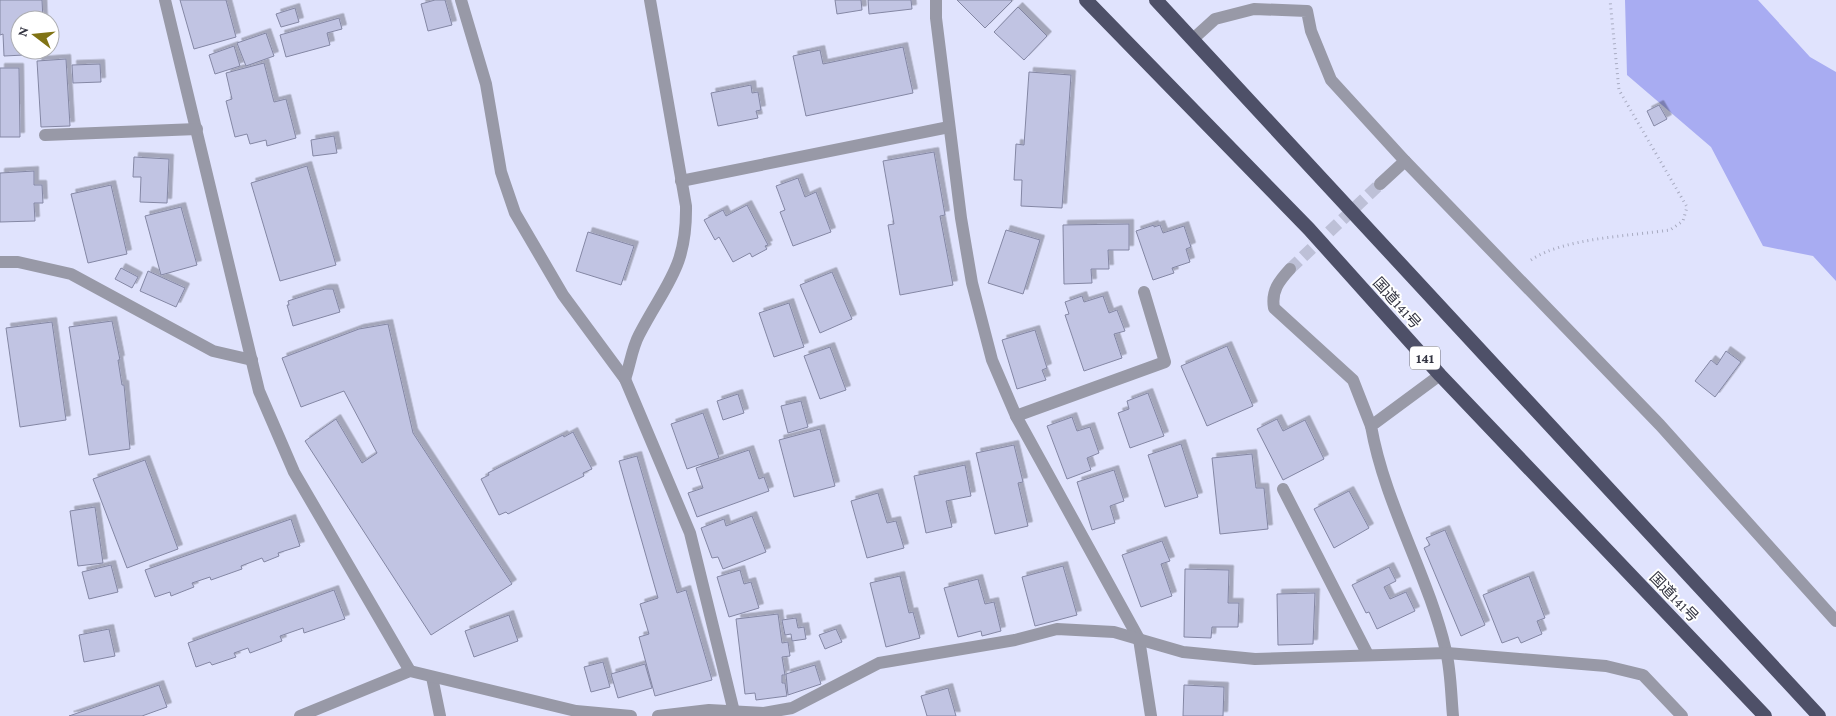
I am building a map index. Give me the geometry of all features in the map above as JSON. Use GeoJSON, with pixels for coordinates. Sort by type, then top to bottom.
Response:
{"type":"FeatureCollection","features":[{"type":"Feature","properties":{"kind":"highway","name":"国道141号"},"geometry":{"type":"LineString","coordinates":[[1086,0],[1309,229],[1440,375],[1765,716]]}},
{"type":"Feature","properties":{"kind":"highway","name":"国道141号"},"geometry":{"type":"LineString","coordinates":[[1156,0],[1819,716]]}},
{"type":"Feature","properties":{"kind":"street"},"geometry":{"type":"LineString","coordinates":[[164,0],[259,391],[294,472],[410,671]]}},
{"type":"Feature","properties":{"kind":"street"},"geometry":{"type":"LineString","coordinates":[[460,0],[486,84],[501,172],[515,213],[563,295],[625,379],[690,533],[734,713]]}},
{"type":"Feature","properties":{"kind":"street"},"geometry":{"type":"LineString","coordinates":[[625,379],[638,336],[673,279],[682,253],[686,232],[686,206],[650,0]]}},
{"type":"Feature","properties":{"kind":"street"},"geometry":{"type":"LineString","coordinates":[[936,0],[950,127],[972,283],[992,360],[1016,416],[1075,527],[1139,638],[1151,716]]}},
{"type":"Feature","properties":{"kind":"street"},"geometry":{"type":"LineString","coordinates":[[1193,39],[1215,19],[1254,9],[1308,6],[1311,31],[1331,80],[1406,161],[1660,425],[1836,621]]}},
{"type":"Feature","properties":{"kind":"street"},"geometry":{"type":"LineString","coordinates":[[681,181],[950,127]]}},
{"type":"Feature","properties":{"kind":"street"},"geometry":{"type":"LineString","coordinates":[[45,135],[196,129]]}},
{"type":"Feature","properties":{"kind":"street"},"geometry":{"type":"LineString","coordinates":[[1380,184],[1406,161]]}},
{"type":"Feature","properties":{"kind":"street"},"geometry":{"type":"LineString","coordinates":[[0,262],[18,262],[71,274],[213,351],[252,360]]}},
{"type":"Feature","properties":{"kind":"street"},"geometry":{"type":"LineString","coordinates":[[1290,269],[1278,282],[1272,298],[1274,308],[1353,380],[1371,426],[1376,456],[1447,653],[1453,716]]}},
{"type":"Feature","properties":{"kind":"street"},"geometry":{"type":"LineString","coordinates":[[1016,416],[1165,362],[1144,292]]}},
{"type":"Feature","properties":{"kind":"street"},"geometry":{"type":"LineString","coordinates":[[1371,426],[1440,375]]}},
{"type":"Feature","properties":{"kind":"street"},"geometry":{"type":"LineString","coordinates":[[1283,489],[1368,655]]}},
{"type":"Feature","properties":{"kind":"street"},"geometry":{"type":"LineString","coordinates":[[658,716],[709,710],[734,713],[764,712],[792,708],[879,663],[1015,640],[1057,629],[1114,632],[1183,652],[1255,659],[1447,653],[1575,662],[1629,670],[1643,675],[1682,716]]}},
{"type":"Feature","properties":{"kind":"street"},"geometry":{"type":"LineString","coordinates":[[300,716],[410,671],[576,711],[632,716]]}},
{"type":"Feature","properties":{"kind":"street"},"geometry":{"type":"LineString","coordinates":[[432,677],[440,716]]}},
{"type":"Feature","properties":{"kind":"path"},"geometry":{"type":"LineString","coordinates":[[1514,272],[1542,253],[1567,245],[1670,230],[1683,221],[1687,207],[1618,90],[1610,0]]}},
{"type":"Feature","properties":{"kind":"shaded area"},"geometry":{"type":"Polygon","coordinates":[[[1625,0],[1758,0],[1810,57],[1836,72],[1836,281],[1813,256],[1763,246],[1711,147],[1627,75],[1625,0]]]}},
{"type":"Feature","properties":{"kind":"building"},"geometry":{"type":"Polygon","coordinates":[[[0,0],[42,0],[42,10],[10,10],[10,56],[4,56],[3,34],[0,35],[0,0]]]}},
{"type":"Feature","properties":{"kind":"building"},"geometry":{"type":"Polygon","coordinates":[[[180,0],[226,0],[236,37],[194,49],[180,0]]]}},
{"type":"Feature","properties":{"kind":"building"},"geometry":{"type":"Polygon","coordinates":[[[435,0],[445,0],[452,25],[428,31],[421,4],[435,0]]]}},
{"type":"Feature","properties":{"kind":"building"},"geometry":{"type":"Polygon","coordinates":[[[835,0],[861,0],[862,10],[837,14],[835,0]]]}},
{"type":"Feature","properties":{"kind":"building"},"geometry":{"type":"Polygon","coordinates":[[[868,0],[911,0],[912,9],[869,14],[868,0]]]}},
{"type":"Feature","properties":{"kind":"building"},"geometry":{"type":"Polygon","coordinates":[[[957,0],[1011,0],[1012,1],[985,28],[957,0]]]}},
{"type":"Feature","properties":{"kind":"building"},"geometry":{"type":"Polygon","coordinates":[[[1018,7],[1047,36],[1024,60],[994,32],[1018,7]]]}},
{"type":"Feature","properties":{"kind":"building"},"geometry":{"type":"Polygon","coordinates":[[[295,8],[299,22],[281,27],[276,14],[295,8]]]}},
{"type":"Feature","properties":{"kind":"building"},"geometry":{"type":"Polygon","coordinates":[[[339,18],[342,29],[327,33],[330,45],[286,57],[280,35],[339,18]]]}},
{"type":"Feature","properties":{"kind":"building"},"geometry":{"type":"Polygon","coordinates":[[[266,33],[274,56],[246,66],[237,43],[266,33]]]}},
{"type":"Feature","properties":{"kind":"building"},"geometry":{"type":"Polygon","coordinates":[[[234,46],[240,66],[215,74],[209,55],[234,46]]]}},
{"type":"Feature","properties":{"kind":"building"},"geometry":{"type":"Polygon","coordinates":[[[903,47],[913,93],[806,116],[793,56],[820,50],[823,64],[903,47]]]}},
{"type":"Feature","properties":{"kind":"building"},"geometry":{"type":"Polygon","coordinates":[[[66,59],[70,126],[41,127],[37,61],[66,59]]]}},
{"type":"Feature","properties":{"kind":"building"},"geometry":{"type":"Polygon","coordinates":[[[264,63],[274,102],[286,99],[296,138],[267,146],[266,140],[250,144],[247,134],[235,137],[226,101],[232,99],[226,73],[264,63]]]}},
{"type":"Feature","properties":{"kind":"building"},"geometry":{"type":"Polygon","coordinates":[[[100,64],[101,82],[73,83],[72,65],[100,64]]]}},
{"type":"Feature","properties":{"kind":"building"},"geometry":{"type":"Polygon","coordinates":[[[0,68],[19,68],[20,137],[0,137],[0,68]]]}},
{"type":"Feature","properties":{"kind":"building"},"geometry":{"type":"Polygon","coordinates":[[[1029,72],[1071,75],[1062,208],[1021,206],[1022,180],[1014,180],[1016,144],[1024,145],[1029,72]]]}},
{"type":"Feature","properties":{"kind":"building"},"geometry":{"type":"Polygon","coordinates":[[[751,85],[752,93],[758,92],[761,110],[756,111],[758,118],[718,126],[711,93],[751,85]]]}},
{"type":"Feature","properties":{"kind":"building"},"geometry":{"type":"Polygon","coordinates":[[[1659,105],[1667,119],[1654,126],[1647,111],[1659,105]]]}},
{"type":"Feature","properties":{"kind":"building"},"geometry":{"type":"Polygon","coordinates":[[[334,136],[337,153],[313,156],[311,140],[334,136]]]}},
{"type":"Feature","properties":{"kind":"building"},"geometry":{"type":"Polygon","coordinates":[[[934,152],[945,215],[940,216],[953,285],[900,295],[888,225],[894,224],[883,161],[934,152]]]}},
{"type":"Feature","properties":{"kind":"building"},"geometry":{"type":"Polygon","coordinates":[[[134,157],[169,159],[167,203],[140,202],[141,177],[133,177],[134,157]]]}},
{"type":"Feature","properties":{"kind":"building"},"geometry":{"type":"Polygon","coordinates":[[[307,166],[336,265],[280,281],[251,183],[307,166]]]}},
{"type":"Feature","properties":{"kind":"building"},"geometry":{"type":"Polygon","coordinates":[[[34,171],[34,185],[42,185],[43,203],[34,203],[35,221],[0,222],[0,173],[34,171]]]}},
{"type":"Feature","properties":{"kind":"building"},"geometry":{"type":"Polygon","coordinates":[[[798,178],[805,197],[816,192],[831,232],[793,246],[780,212],[785,210],[776,186],[798,178]]]}},
{"type":"Feature","properties":{"kind":"building"},"geometry":{"type":"Polygon","coordinates":[[[111,185],[127,254],[88,263],[71,194],[111,185]]]}},
{"type":"Feature","properties":{"kind":"building"},"geometry":{"type":"Polygon","coordinates":[[[747,205],[768,245],[765,246],[767,249],[752,257],[750,253],[733,262],[719,237],[715,240],[704,220],[723,210],[726,216],[747,205]]]}},
{"type":"Feature","properties":{"kind":"building"},"geometry":{"type":"Polygon","coordinates":[[[181,207],[197,265],[161,275],[145,216],[181,207]]]}},
{"type":"Feature","properties":{"kind":"building"},"geometry":{"type":"Polygon","coordinates":[[[1129,224],[1129,250],[1108,250],[1109,269],[1091,269],[1092,283],[1064,284],[1063,225],[1129,224]]]}},
{"type":"Feature","properties":{"kind":"building"},"geometry":{"type":"Polygon","coordinates":[[[1154,225],[1154,227],[1160,225],[1163,233],[1184,226],[1191,247],[1186,249],[1190,262],[1172,268],[1174,273],[1153,280],[1136,231],[1154,225]]]}},
{"type":"Feature","properties":{"kind":"building"},"geometry":{"type":"Polygon","coordinates":[[[1006,230],[1040,240],[1023,294],[988,283],[1006,230]]]}},
{"type":"Feature","properties":{"kind":"building"},"geometry":{"type":"Polygon","coordinates":[[[588,232],[634,246],[621,285],[576,271],[588,232]]]}},
{"type":"Feature","properties":{"kind":"building"},"geometry":{"type":"Polygon","coordinates":[[[121,268],[138,277],[132,288],[115,279],[121,268]]]}},
{"type":"Feature","properties":{"kind":"building"},"geometry":{"type":"Polygon","coordinates":[[[148,271],[185,288],[176,307],[140,291],[148,271]]]}},
{"type":"Feature","properties":{"kind":"building"},"geometry":{"type":"Polygon","coordinates":[[[832,272],[852,319],[820,333],[800,285],[832,272]]]}},
{"type":"Feature","properties":{"kind":"building"},"geometry":{"type":"Polygon","coordinates":[[[325,289],[333,289],[340,312],[293,326],[287,305],[289,305],[288,301],[325,289]]]}},
{"type":"Feature","properties":{"kind":"building"},"geometry":{"type":"Polygon","coordinates":[[[1082,296],[1084,302],[1103,296],[1109,313],[1117,310],[1125,331],[1114,334],[1122,358],[1084,371],[1065,315],[1069,314],[1065,302],[1082,296]]]}},
{"type":"Feature","properties":{"kind":"building"},"geometry":{"type":"Polygon","coordinates":[[[789,303],[804,347],[774,357],[759,313],[789,303]]]}},
{"type":"Feature","properties":{"kind":"building"},"geometry":{"type":"Polygon","coordinates":[[[112,321],[120,360],[118,360],[122,385],[124,385],[130,449],[89,455],[69,327],[112,321]]]}},
{"type":"Feature","properties":{"kind":"building"},"geometry":{"type":"Polygon","coordinates":[[[52,322],[66,420],[20,427],[6,328],[52,322]]]}},
{"type":"Feature","properties":{"kind":"building"},"geometry":{"type":"Polygon","coordinates":[[[388,324],[413,433],[512,584],[431,635],[305,441],[336,419],[362,463],[377,453],[344,391],[301,407],[282,358],[359,329],[388,324]]]}},
{"type":"Feature","properties":{"kind":"building"},"geometry":{"type":"Polygon","coordinates":[[[1035,330],[1047,368],[1042,370],[1046,380],[1017,389],[1002,340],[1035,330]]]}},
{"type":"Feature","properties":{"kind":"building"},"geometry":{"type":"Polygon","coordinates":[[[1227,346],[1253,406],[1207,426],[1181,366],[1227,346]]]}},
{"type":"Feature","properties":{"kind":"building"},"geometry":{"type":"Polygon","coordinates":[[[830,347],[846,390],[820,399],[804,356],[830,347]]]}},
{"type":"Feature","properties":{"kind":"building"},"geometry":{"type":"Polygon","coordinates":[[[1726,351],[1741,362],[1715,397],[1695,381],[1711,360],[1717,365],[1726,351]]]}},
{"type":"Feature","properties":{"kind":"building"},"geometry":{"type":"Polygon","coordinates":[[[1148,393],[1164,436],[1130,448],[1118,413],[1129,409],[1127,401],[1148,393]]]}},
{"type":"Feature","properties":{"kind":"building"},"geometry":{"type":"Polygon","coordinates":[[[738,394],[744,413],[723,420],[717,401],[738,394]]]}},
{"type":"Feature","properties":{"kind":"building"},"geometry":{"type":"Polygon","coordinates":[[[801,401],[808,427],[788,433],[781,406],[801,401]]]}},
{"type":"Feature","properties":{"kind":"building"},"geometry":{"type":"Polygon","coordinates":[[[703,413],[719,458],[687,469],[671,424],[703,413]]]}},
{"type":"Feature","properties":{"kind":"building"},"geometry":{"type":"Polygon","coordinates":[[[1072,417],[1077,431],[1090,427],[1099,453],[1087,458],[1091,470],[1067,479],[1047,426],[1072,417]]]}},
{"type":"Feature","properties":{"kind":"building"},"geometry":{"type":"Polygon","coordinates":[[[1277,419],[1283,431],[1305,420],[1324,459],[1283,480],[1257,429],[1277,419]]]}},
{"type":"Feature","properties":{"kind":"building"},"geometry":{"type":"Polygon","coordinates":[[[820,429],[835,486],[794,497],[779,440],[820,429]]]}},
{"type":"Feature","properties":{"kind":"building"},"geometry":{"type":"Polygon","coordinates":[[[573,432],[592,469],[583,473],[584,476],[508,514],[506,512],[499,515],[481,479],[489,475],[488,473],[563,435],[564,437],[573,432]]]}},
{"type":"Feature","properties":{"kind":"building"},"geometry":{"type":"Polygon","coordinates":[[[1181,444],[1198,497],[1165,507],[1148,455],[1181,444]]]}},
{"type":"Feature","properties":{"kind":"building"},"geometry":{"type":"Polygon","coordinates":[[[1014,445],[1023,482],[1018,483],[1028,526],[995,534],[976,453],[1014,445]]]}},
{"type":"Feature","properties":{"kind":"building"},"geometry":{"type":"Polygon","coordinates":[[[749,450],[759,479],[764,477],[769,491],[697,517],[688,493],[703,488],[696,468],[749,450]]]}},
{"type":"Feature","properties":{"kind":"building"},"geometry":{"type":"Polygon","coordinates":[[[1252,454],[1256,488],[1264,488],[1268,529],[1220,534],[1212,458],[1252,454]]]}},
{"type":"Feature","properties":{"kind":"building"},"geometry":{"type":"Polygon","coordinates":[[[637,456],[677,593],[686,590],[712,680],[655,696],[639,637],[649,634],[640,604],[658,598],[619,461],[637,456]]]}},
{"type":"Feature","properties":{"kind":"building"},"geometry":{"type":"Polygon","coordinates":[[[145,460],[178,549],[127,568],[93,479],[145,460]]]}},
{"type":"Feature","properties":{"kind":"building"},"geometry":{"type":"Polygon","coordinates":[[[965,465],[971,496],[946,501],[952,527],[926,533],[914,476],[965,465]]]}},
{"type":"Feature","properties":{"kind":"building"},"geometry":{"type":"Polygon","coordinates":[[[1114,470],[1124,501],[1110,506],[1115,523],[1092,530],[1077,482],[1114,470]]]}},
{"type":"Feature","properties":{"kind":"building"},"geometry":{"type":"Polygon","coordinates":[[[1349,491],[1369,528],[1334,548],[1314,509],[1349,491]]]}},
{"type":"Feature","properties":{"kind":"building"},"geometry":{"type":"Polygon","coordinates":[[[878,493],[887,523],[896,521],[904,548],[867,558],[851,501],[878,493]]]}},
{"type":"Feature","properties":{"kind":"building"},"geometry":{"type":"Polygon","coordinates":[[[95,507],[103,563],[78,566],[70,511],[95,507]]]}},
{"type":"Feature","properties":{"kind":"building"},"geometry":{"type":"Polygon","coordinates":[[[752,516],[766,552],[723,569],[718,557],[712,558],[701,528],[724,519],[726,526],[752,516]]]}},
{"type":"Feature","properties":{"kind":"building"},"geometry":{"type":"Polygon","coordinates":[[[291,519],[300,546],[278,553],[279,556],[264,562],[262,558],[241,566],[242,569],[211,580],[210,577],[192,583],[194,587],[171,596],[170,592],[155,597],[145,570],[291,519]]]}},
{"type":"Feature","properties":{"kind":"building"},"geometry":{"type":"Polygon","coordinates":[[[1445,530],[1485,625],[1461,636],[1424,548],[1430,545],[1426,538],[1445,530]]]}},
{"type":"Feature","properties":{"kind":"building"},"geometry":{"type":"Polygon","coordinates":[[[1162,541],[1170,561],[1161,564],[1172,596],[1141,607],[1122,555],[1162,541]]]}},
{"type":"Feature","properties":{"kind":"building"},"geometry":{"type":"Polygon","coordinates":[[[111,565],[118,592],[89,599],[82,572],[111,565]]]}},
{"type":"Feature","properties":{"kind":"building"},"geometry":{"type":"Polygon","coordinates":[[[1063,566],[1077,615],[1035,626],[1022,577],[1063,566]]]}},
{"type":"Feature","properties":{"kind":"building"},"geometry":{"type":"Polygon","coordinates":[[[1389,567],[1396,581],[1384,587],[1390,599],[1406,592],[1415,611],[1377,629],[1369,612],[1366,613],[1352,585],[1389,567]]]}},
{"type":"Feature","properties":{"kind":"building"},"geometry":{"type":"Polygon","coordinates":[[[1185,569],[1229,570],[1228,603],[1239,603],[1238,627],[1212,627],[1211,638],[1184,637],[1185,569]]]}},
{"type":"Feature","properties":{"kind":"building"},"geometry":{"type":"Polygon","coordinates":[[[740,570],[744,584],[751,582],[759,608],[729,617],[717,577],[740,570]]]}},
{"type":"Feature","properties":{"kind":"building"},"geometry":{"type":"Polygon","coordinates":[[[900,576],[909,613],[913,612],[920,638],[886,647],[870,583],[900,576]]]}},
{"type":"Feature","properties":{"kind":"building"},"geometry":{"type":"Polygon","coordinates":[[[1529,576],[1545,618],[1537,621],[1542,634],[1521,643],[1518,637],[1502,643],[1483,595],[1529,576]]]}},
{"type":"Feature","properties":{"kind":"building"},"geometry":{"type":"Polygon","coordinates":[[[978,579],[985,604],[994,602],[1001,631],[982,636],[981,631],[958,637],[944,588],[978,579]]]}},
{"type":"Feature","properties":{"kind":"building"},"geometry":{"type":"Polygon","coordinates":[[[334,590],[345,619],[304,633],[303,628],[280,636],[282,641],[250,653],[248,648],[234,653],[236,657],[212,665],[210,662],[196,667],[188,643],[334,590]]]}},
{"type":"Feature","properties":{"kind":"building"},"geometry":{"type":"Polygon","coordinates":[[[1315,593],[1313,644],[1278,645],[1277,594],[1315,593]]]}},
{"type":"Feature","properties":{"kind":"building"},"geometry":{"type":"Polygon","coordinates":[[[778,614],[782,643],[788,642],[790,656],[782,657],[785,675],[782,675],[782,683],[785,683],[787,696],[756,700],[755,693],[745,694],[736,619],[778,614]]]}},
{"type":"Feature","properties":{"kind":"building"},"geometry":{"type":"Polygon","coordinates":[[[509,615],[518,641],[474,657],[465,631],[509,615]]]}},
{"type":"Feature","properties":{"kind":"building"},"geometry":{"type":"Polygon","coordinates":[[[796,618],[798,628],[804,627],[806,639],[792,641],[791,634],[785,635],[782,620],[796,618]]]}},
{"type":"Feature","properties":{"kind":"building"},"geometry":{"type":"Polygon","coordinates":[[[109,629],[115,656],[84,662],[79,635],[109,629]]]}},
{"type":"Feature","properties":{"kind":"building"},"geometry":{"type":"Polygon","coordinates":[[[836,629],[842,642],[825,649],[819,635],[836,629]]]}},
{"type":"Feature","properties":{"kind":"building"},"geometry":{"type":"Polygon","coordinates":[[[603,662],[610,687],[591,692],[584,667],[603,662]]]}},
{"type":"Feature","properties":{"kind":"building"},"geometry":{"type":"Polygon","coordinates":[[[645,664],[652,688],[618,698],[611,674],[645,664]]]}},
{"type":"Feature","properties":{"kind":"building"},"geometry":{"type":"Polygon","coordinates":[[[815,665],[821,684],[788,695],[786,674],[815,665]]]}},
{"type":"Feature","properties":{"kind":"building"},"geometry":{"type":"Polygon","coordinates":[[[159,685],[167,707],[142,716],[69,716],[159,685]]]}},
{"type":"Feature","properties":{"kind":"building"},"geometry":{"type":"Polygon","coordinates":[[[1184,685],[1224,687],[1223,716],[1183,716],[1184,685]]]}},
{"type":"Feature","properties":{"kind":"building"},"geometry":{"type":"Polygon","coordinates":[[[948,688],[956,716],[927,716],[921,696],[948,688]]]}},
{"type":"Feature","properties":{"kind":"tunnel"},"geometry":{"type":"LineString","coordinates":[[1290,269],[1380,184]]}}]}
